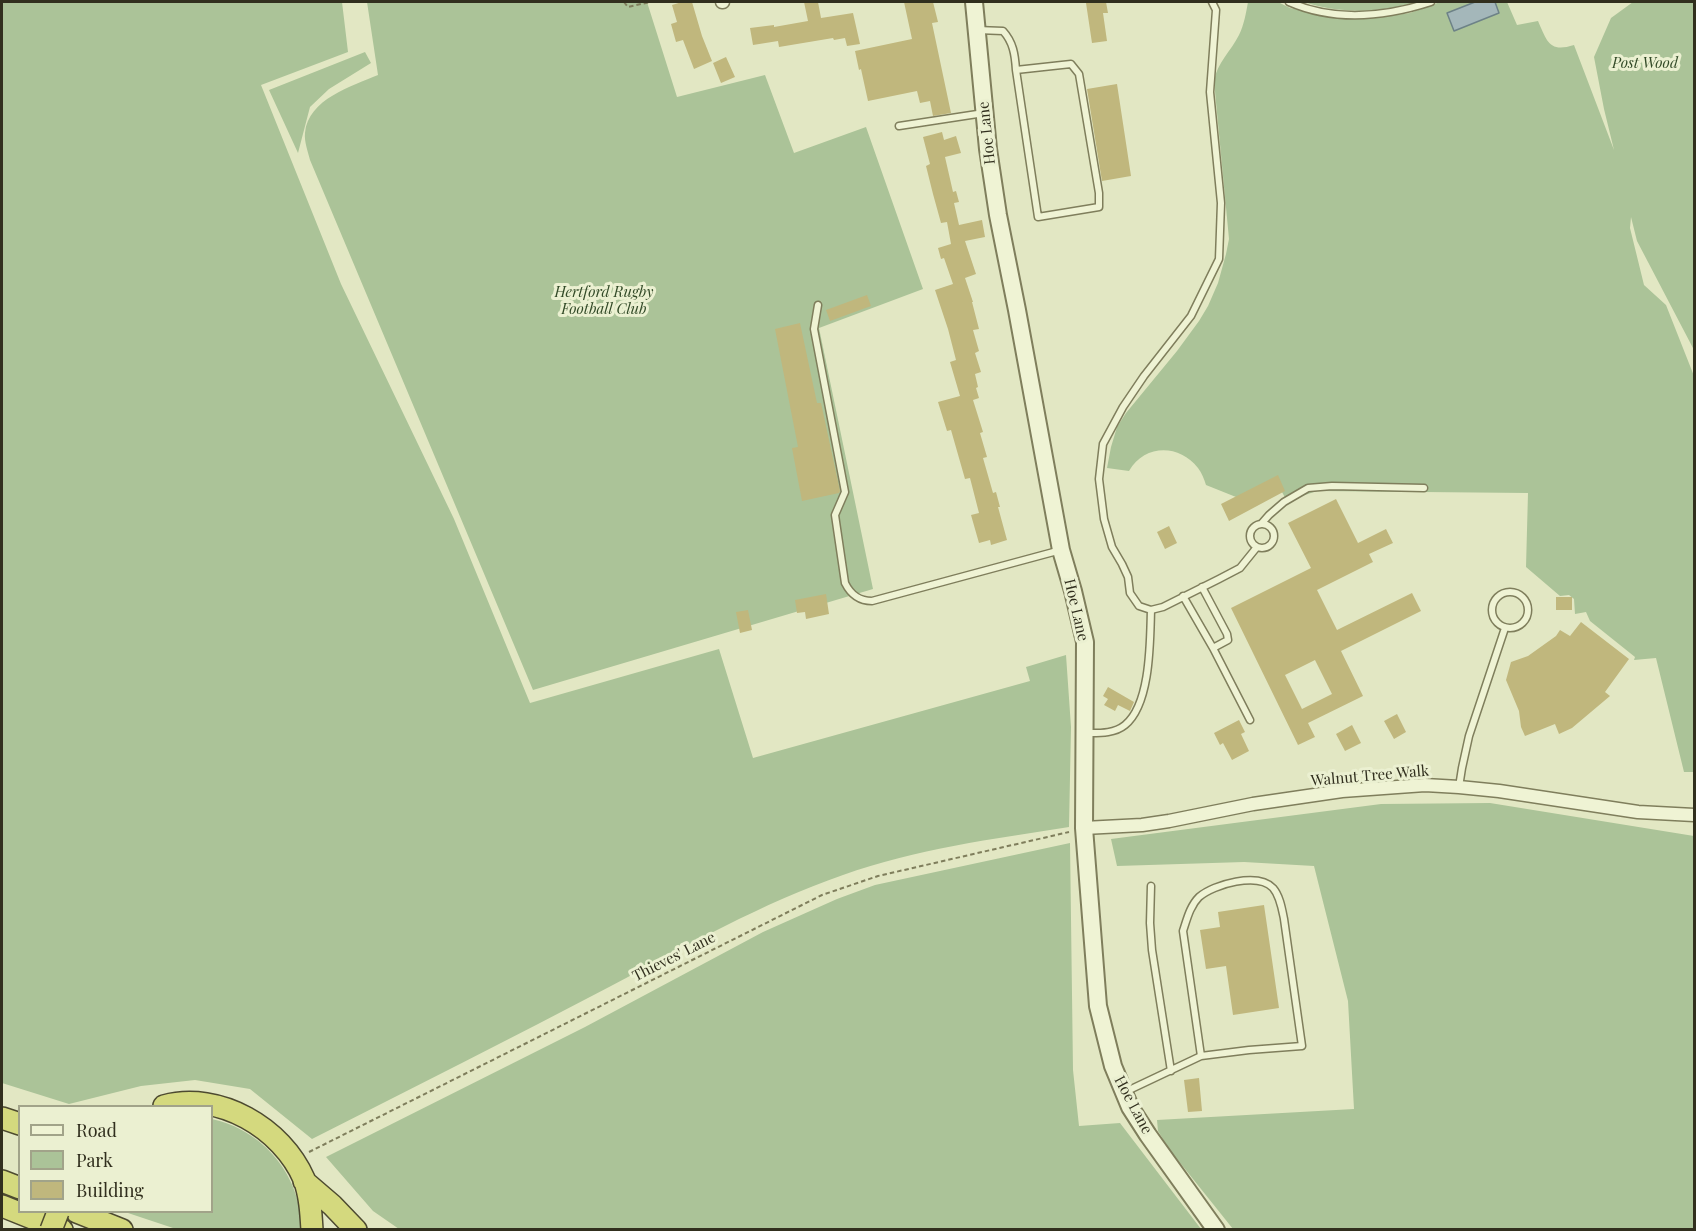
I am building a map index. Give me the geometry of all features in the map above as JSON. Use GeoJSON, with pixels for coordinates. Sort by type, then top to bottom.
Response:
{"type":"FeatureCollection","features":[{"type":"Feature","properties":{"kind":"highway"},"geometry":{"type":"LineString","coordinates":[[169,1105],[204,1105]]}},
{"type":"Feature","properties":{"kind":"highway"},"geometry":{"type":"LineString","coordinates":[[213,1106],[232,1111],[251,1120],[269,1133],[293,1159],[304,1181],[311,1210],[312,1230]]}},
{"type":"Feature","properties":{"kind":"highway"},"geometry":{"type":"LineString","coordinates":[[2,1118],[18,1123]]}},
{"type":"Feature","properties":{"kind":"highway"},"geometry":{"type":"LineString","coordinates":[[2,1181],[18,1187]]}},
{"type":"Feature","properties":{"kind":"highway"},"geometry":{"type":"LineString","coordinates":[[304,1181],[356,1230]]}},
{"type":"Feature","properties":{"kind":"highway"},"geometry":{"type":"LineString","coordinates":[[2,1206],[18,1212]]}},
{"type":"Feature","properties":{"kind":"highway"},"geometry":{"type":"LineString","coordinates":[[20,1213],[62,1230]]}},
{"type":"Feature","properties":{"kind":"highway"},"geometry":{"type":"LineString","coordinates":[[51,1230],[58,1213]]}},
{"type":"Feature","properties":{"kind":"highway"},"geometry":{"type":"LineString","coordinates":[[80,1213],[122,1230]]}},
{"type":"Feature","properties":{"kind":"street","name":"Hoe Lane"},"geometry":{"type":"LineString","coordinates":[[974,2],[988,149],[998,215],[1061,550],[1085,642],[1084,828],[1098,1006],[1113,1066],[1123,1093],[1148,1135],[1216,1230]]}},
{"type":"Feature","properties":{"kind":"street","name":"Walnut Tree Walk"},"geometry":{"type":"LineString","coordinates":[[1084,828],[1142,825],[1253,804],[1342,791],[1425,785],[1499,791],[1638,812],[1695,814]]}},
{"type":"Feature","properties":{"kind":"lane"},"geometry":{"type":"LineString","coordinates":[[1212,2],[1216,10],[1210,92],[1221,203],[1219,259],[1191,316],[1144,376],[1103,444],[1099,480],[1104,519],[1112,547],[1128,577],[1130,593],[1139,606],[1151,610],[1202,587],[1240,568],[1257,547]]}},
{"type":"Feature","properties":{"kind":"lane"},"geometry":{"type":"LineString","coordinates":[[1289,2],[1304,8],[1339,15],[1374,15],[1409,9],[1431,2]]}},
{"type":"Feature","properties":{"kind":"lane"},"geometry":{"type":"LineString","coordinates":[[976,30],[1003,31],[1011,40],[1038,217],[1099,207],[1079,74],[1071,64],[1016,70]]}},
{"type":"Feature","properties":{"kind":"lane"},"geometry":{"type":"LineString","coordinates":[[899,126],[984,112]]}},
{"type":"Feature","properties":{"kind":"lane"},"geometry":{"type":"LineString","coordinates":[[818,305],[814,329],[845,492],[835,515],[845,583],[849,590],[863,601],[872,601],[1061,550]]}},
{"type":"Feature","properties":{"kind":"lane"},"geometry":{"type":"LineString","coordinates":[[1262,523],[1274,532],[1274,540],[1265,548],[1257,547],[1251,541],[1250,533],[1254,526],[1262,523],[1284,502],[1308,488],[1332,486],[1424,488]]}},
{"type":"Feature","properties":{"kind":"lane"},"geometry":{"type":"LineString","coordinates":[[1202,587],[1227,634],[1228,640],[1213,648]]}},
{"type":"Feature","properties":{"kind":"lane"},"geometry":{"type":"LineString","coordinates":[[1502,593],[1521,595],[1527,606],[1526,618],[1517,627],[1505,628],[1499,625],[1492,615],[1493,602],[1502,593]]}},
{"type":"Feature","properties":{"kind":"lane"},"geometry":{"type":"LineString","coordinates":[[1183,596],[1250,720]]}},
{"type":"Feature","properties":{"kind":"lane"},"geometry":{"type":"LineString","coordinates":[[1085,734],[1108,733],[1125,725],[1137,710],[1149,666],[1151,610]]}},
{"type":"Feature","properties":{"kind":"lane"},"geometry":{"type":"LineString","coordinates":[[1460,787],[1469,736],[1505,628]]}},
{"type":"Feature","properties":{"kind":"lane"},"geometry":{"type":"LineString","coordinates":[[1123,1093],[1201,1056],[1302,1046],[1280,901],[1274,888],[1263,882],[1224,884],[1210,889],[1193,904],[1187,917],[1183,931],[1201,1056]]}},
{"type":"Feature","properties":{"kind":"lane"},"geometry":{"type":"LineString","coordinates":[[1151,886],[1152,950],[1171,1071]]}},
{"type":"Feature","properties":{"kind":"path"},"geometry":{"type":"LineString","coordinates":[[624,2],[628,7],[650,2]]}},
{"type":"Feature","properties":{"kind":"path","name":"Thieves' Lane"},"geometry":{"type":"LineString","coordinates":[[293,1159],[822,895],[878,876],[1084,828]]}},
{"type":"Feature","properties":{"kind":"green space"},"geometry":{"type":"Polygon","coordinates":[[[2,2],[342,2],[348,52],[261,85],[341,284],[454,519],[530,703],[719,649],[753,758],[1030,681],[1026,667],[1066,655],[1071,727],[1069,827],[898,858],[813,886],[725,926],[537,1025],[312,1139],[250,1089],[195,1080],[141,1086],[69,1104],[2,1083],[2,2]]]}},
{"type":"Feature","properties":{"kind":"green space","name":"Hertford Rugby Football Club"},"geometry":{"type":"Polygon","coordinates":[[[367,2],[647,2],[677,97],[765,75],[794,153],[866,127],[923,289],[819,328],[873,589],[533,690],[306,146],[305,133],[314,111],[333,95],[378,75],[367,2]]]}},
{"type":"Feature","properties":{"kind":"green space","name":"Post Wood"},"geometry":{"type":"Polygon","coordinates":[[[1248,2],[1278,2],[1290,8],[1334,18],[1375,18],[1410,13],[1440,2],[1507,2],[1517,25],[1538,21],[1550,44],[1559,47],[1574,45],[1614,150],[1594,57],[1611,18],[1633,2],[1694,2],[1694,350],[1637,241],[1631,217],[1630,228],[1644,285],[1666,305],[1694,376],[1694,772],[1684,772],[1656,658],[1634,660],[1635,657],[1590,621],[1586,612],[1575,614],[1574,599],[1569,595],[1560,596],[1526,567],[1528,493],[1317,491],[1287,501],[1278,485],[1246,501],[1206,485],[1203,476],[1190,460],[1172,451],[1162,450],[1144,456],[1129,471],[1107,468],[1117,427],[1199,321],[1218,283],[1229,239],[1214,81],[1218,68],[1241,31],[1248,2]]]}},
{"type":"Feature","properties":{"kind":"green space"},"geometry":{"type":"Polygon","coordinates":[[[1304,2],[1416,2],[1403,6],[1360,11],[1331,9],[1304,2]]]}},
{"type":"Feature","properties":{"kind":"green space"},"geometry":{"type":"Polygon","coordinates":[[[365,52],[371,63],[329,89],[310,107],[298,153],[269,90],[365,52]]]}},
{"type":"Feature","properties":{"kind":"green space"},"geometry":{"type":"Polygon","coordinates":[[[1490,803],[1694,836],[1694,1229],[1233,1229],[1169,1149],[1158,1131],[1157,1120],[1354,1109],[1348,1001],[1314,866],[1244,862],[1117,866],[1111,839],[1381,804],[1490,803]]]}},
{"type":"Feature","properties":{"kind":"green space"},"geometry":{"type":"Polygon","coordinates":[[[1070,843],[1073,1070],[1079,1126],[1120,1123],[1201,1229],[399,1229],[373,1211],[326,1157],[585,1027],[763,932],[837,899],[875,885],[1070,843]]]}},
{"type":"Feature","properties":{"kind":"green space"},"geometry":{"type":"Polygon","coordinates":[[[213,1119],[248,1133],[276,1158],[295,1191],[300,1210],[301,1229],[176,1229],[128,1213],[213,1213],[213,1119]]]}},
{"type":"Feature","properties":{"kind":"shaded area"},"geometry":{"type":"Polygon","coordinates":[[[1475,2],[1495,2],[1499,13],[1454,31],[1447,13],[1475,2]]]}},
{"type":"Feature","properties":{"kind":"building"},"geometry":{"type":"Polygon","coordinates":[[[692,2],[712,61],[694,69],[683,40],[676,42],[671,24],[677,22],[672,5],[692,2]]]}},
{"type":"Feature","properties":{"kind":"building"},"geometry":{"type":"Polygon","coordinates":[[[804,2],[818,2],[821,18],[853,13],[860,44],[847,46],[845,38],[834,40],[833,38],[779,47],[778,41],[753,45],[750,28],[774,25],[774,27],[808,21],[804,2]]]}},
{"type":"Feature","properties":{"kind":"building"},"geometry":{"type":"Polygon","coordinates":[[[904,2],[933,2],[938,22],[932,23],[951,113],[933,116],[930,101],[920,103],[917,91],[868,101],[855,51],[912,39],[904,2]]]}},
{"type":"Feature","properties":{"kind":"building"},"geometry":{"type":"Polygon","coordinates":[[[1106,2],[1108,13],[1103,13],[1107,41],[1092,43],[1086,3],[1106,2]]]}},
{"type":"Feature","properties":{"kind":"building"},"geometry":{"type":"Polygon","coordinates":[[[726,57],[735,77],[721,83],[713,63],[726,57]]]}},
{"type":"Feature","properties":{"kind":"building"},"geometry":{"type":"Polygon","coordinates":[[[1117,84],[1131,176],[1102,181],[1087,89],[1117,84]]]}},
{"type":"Feature","properties":{"kind":"building"},"geometry":{"type":"Polygon","coordinates":[[[942,132],[944,140],[956,136],[961,153],[945,157],[953,192],[956,191],[959,202],[954,203],[959,225],[982,220],[985,237],[965,241],[976,274],[965,278],[979,329],[973,330],[979,351],[975,353],[981,372],[975,374],[979,398],[973,400],[983,432],[980,433],[987,457],[983,458],[993,493],[996,492],[1007,540],[991,545],[990,540],[979,543],[971,515],[979,513],[970,478],[965,479],[951,430],[947,431],[938,402],[960,396],[950,362],[956,360],[935,290],[953,284],[938,248],[951,244],[947,222],[941,223],[933,194],[926,166],[930,164],[923,137],[942,132]]]}},
{"type":"Feature","properties":{"kind":"building"},"geometry":{"type":"Polygon","coordinates":[[[867,295],[871,306],[830,321],[826,310],[867,295]]]}},
{"type":"Feature","properties":{"kind":"building"},"geometry":{"type":"Polygon","coordinates":[[[800,323],[817,403],[821,403],[840,491],[802,501],[792,448],[798,447],[775,329],[800,323]]]}},
{"type":"Feature","properties":{"kind":"building"},"geometry":{"type":"Polygon","coordinates":[[[1278,475],[1285,491],[1229,521],[1221,504],[1278,475]]]}},
{"type":"Feature","properties":{"kind":"building"},"geometry":{"type":"Polygon","coordinates":[[[1336,499],[1358,543],[1386,529],[1393,543],[1369,554],[1373,562],[1317,590],[1337,630],[1412,593],[1421,611],[1341,651],[1363,696],[1308,723],[1315,737],[1298,745],[1231,608],[1311,568],[1288,523],[1336,499]],[[1315,660],[1285,675],[1302,709],[1332,694],[1315,660]]]}},
{"type":"Feature","properties":{"kind":"building"},"geometry":{"type":"Polygon","coordinates":[[[1169,526],[1177,543],[1165,549],[1157,532],[1169,526]]]}},
{"type":"Feature","properties":{"kind":"building"},"geometry":{"type":"Polygon","coordinates":[[[826,594],[829,614],[806,619],[805,612],[797,613],[795,600],[826,594]]]}},
{"type":"Feature","properties":{"kind":"building"},"geometry":{"type":"Polygon","coordinates":[[[1556,597],[1572,597],[1572,610],[1556,610],[1556,597]]]}},
{"type":"Feature","properties":{"kind":"building"},"geometry":{"type":"Polygon","coordinates":[[[748,610],[752,630],[740,633],[736,612],[748,610]]]}},
{"type":"Feature","properties":{"kind":"building"},"geometry":{"type":"Polygon","coordinates":[[[1581,622],[1629,659],[1605,692],[1610,696],[1572,728],[1559,734],[1555,724],[1525,736],[1519,711],[1506,680],[1511,662],[1528,656],[1556,636],[1560,630],[1570,636],[1581,622]]]}},
{"type":"Feature","properties":{"kind":"building"},"geometry":{"type":"Polygon","coordinates":[[[1108,687],[1134,702],[1130,711],[1118,705],[1115,711],[1104,705],[1108,699],[1103,696],[1108,687]]]}},
{"type":"Feature","properties":{"kind":"building"},"geometry":{"type":"Polygon","coordinates":[[[1397,714],[1406,732],[1394,739],[1384,721],[1397,714]]]}},
{"type":"Feature","properties":{"kind":"building"},"geometry":{"type":"Polygon","coordinates":[[[1239,720],[1245,732],[1241,734],[1249,751],[1232,760],[1223,743],[1220,745],[1214,733],[1239,720]]]}},
{"type":"Feature","properties":{"kind":"building"},"geometry":{"type":"Polygon","coordinates":[[[1352,725],[1361,743],[1345,751],[1336,734],[1352,725]]]}},
{"type":"Feature","properties":{"kind":"building"},"geometry":{"type":"Polygon","coordinates":[[[1264,905],[1279,1008],[1233,1015],[1226,966],[1206,969],[1200,930],[1220,927],[1218,912],[1264,905]]]}},
{"type":"Feature","properties":{"kind":"building"},"geometry":{"type":"Polygon","coordinates":[[[1199,1078],[1202,1111],[1188,1112],[1184,1080],[1199,1078]]]}}]}
